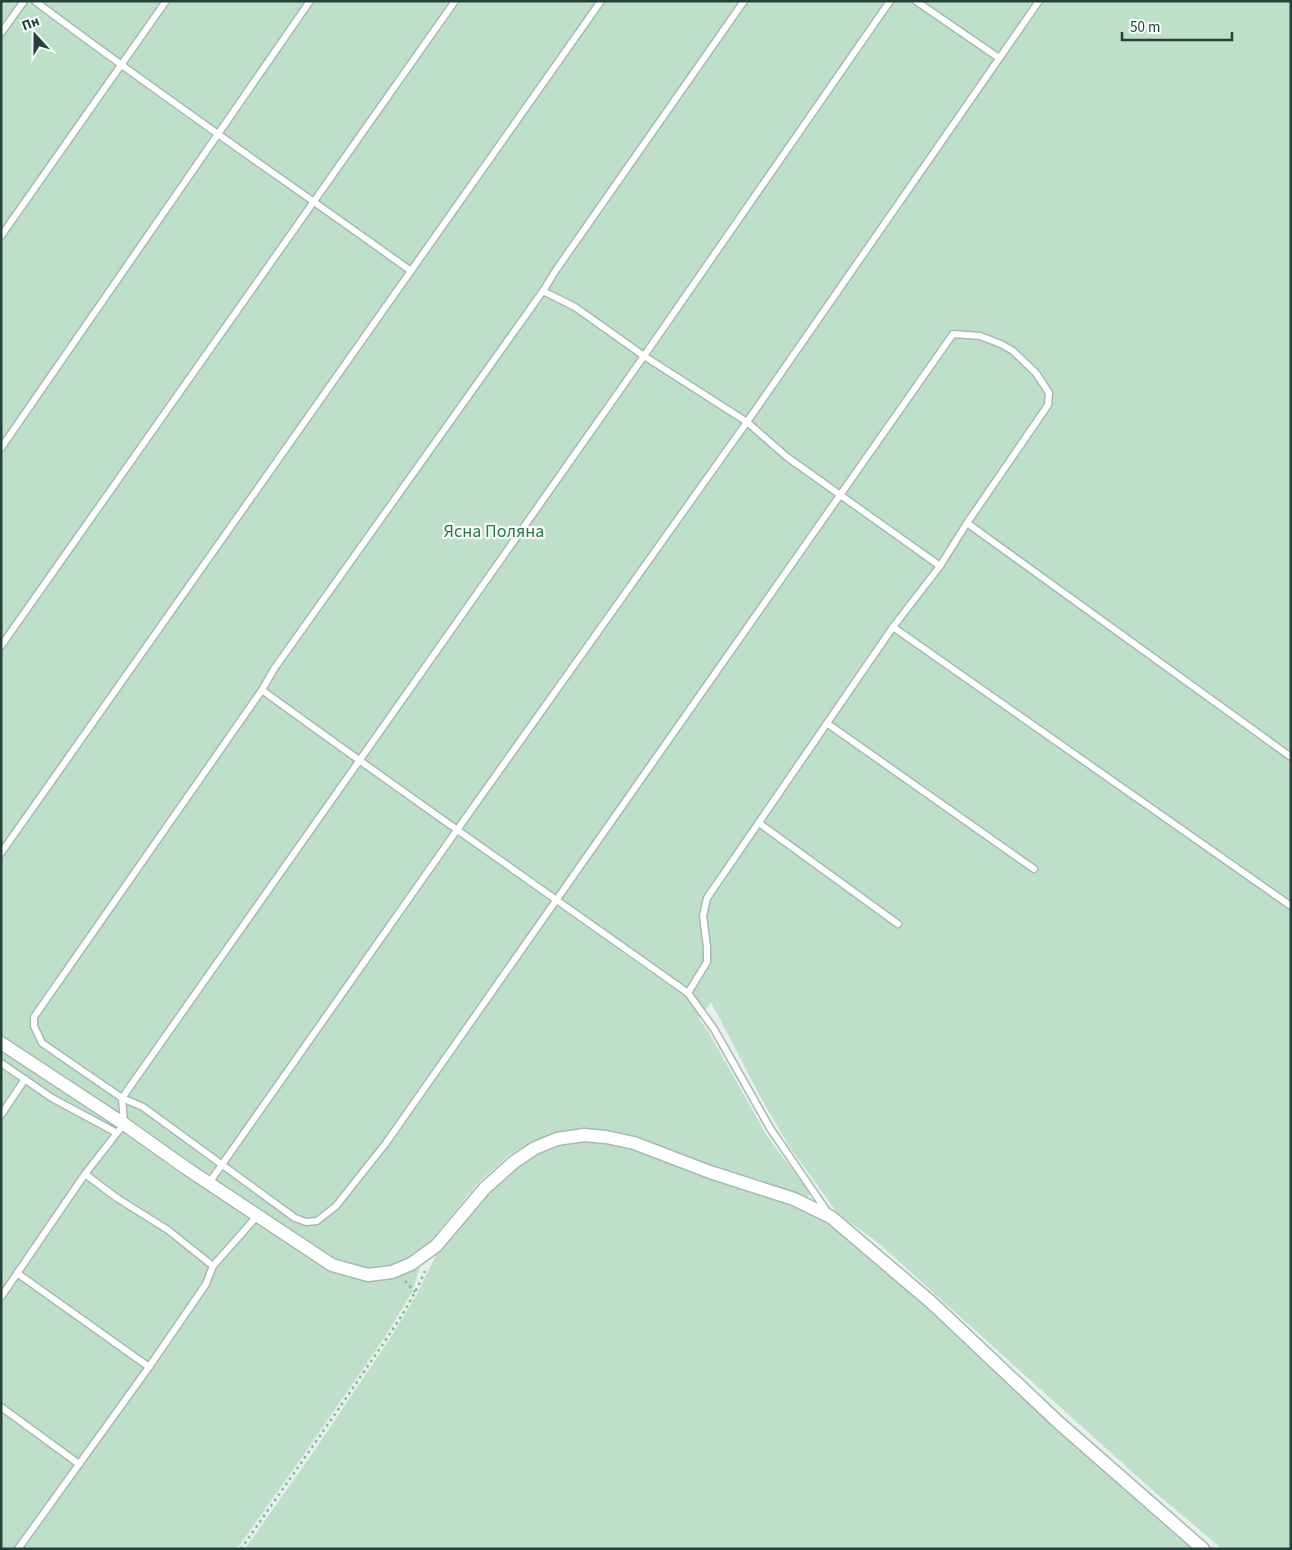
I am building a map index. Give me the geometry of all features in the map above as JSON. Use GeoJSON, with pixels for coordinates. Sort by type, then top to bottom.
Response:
{"type":"FeatureCollection","features":[{"type":"Feature","properties":{"kind":"street"},"geometry":{"type":"LineString","coordinates":[[1,1043],[120,1128],[209,1183],[332,1265],[368,1275],[383,1274],[411,1264],[436,1246],[485,1188],[514,1162],[535,1148],[557,1139],[584,1135],[606,1137],[634,1143],[710,1172],[794,1199],[831,1217],[932,1303],[1058,1422],[1203,1549]]}},
{"type":"Feature","properties":{"kind":"lane"},"geometry":{"type":"LineString","coordinates":[[1,33],[24,1]]}},
{"type":"Feature","properties":{"kind":"lane"},"geometry":{"type":"LineString","coordinates":[[35,1],[121,66],[411,271]]}},
{"type":"Feature","properties":{"kind":"lane"},"geometry":{"type":"LineString","coordinates":[[1,236],[166,1]]}},
{"type":"Feature","properties":{"kind":"lane"},"geometry":{"type":"LineString","coordinates":[[1,448],[310,1]]}},
{"type":"Feature","properties":{"kind":"lane"},"geometry":{"type":"LineString","coordinates":[[1,646],[455,1]]}},
{"type":"Feature","properties":{"kind":"lane"},"geometry":{"type":"LineString","coordinates":[[1,853],[601,1]]}},
{"type":"Feature","properties":{"kind":"lane"},"geometry":{"type":"LineString","coordinates":[[688,993],[707,962],[703,916],[707,898],[894,627],[940,566],[1048,405],[1049,393],[1036,373],[1001,344],[980,336],[953,334],[386,1143],[336,1206],[317,1221],[306,1222],[295,1218],[143,1107],[122,1098],[42,1043],[34,1026],[34,1017],[262,690],[274,669],[543,291],[744,1]]}},
{"type":"Feature","properties":{"kind":"lane"},"geometry":{"type":"LineString","coordinates":[[1,1297],[120,1128],[122,1098],[644,356],[890,1]]}},
{"type":"Feature","properties":{"kind":"lane"},"geometry":{"type":"LineString","coordinates":[[916,1],[999,58]]}},
{"type":"Feature","properties":{"kind":"lane"},"geometry":{"type":"LineString","coordinates":[[209,1183],[747,422],[1039,1]]}},
{"type":"Feature","properties":{"kind":"lane"},"geometry":{"type":"LineString","coordinates":[[543,291],[575,307],[644,356],[747,422],[787,458],[940,566]]}},
{"type":"Feature","properties":{"kind":"lane"},"geometry":{"type":"LineString","coordinates":[[967,524],[1291,757]]}},
{"type":"Feature","properties":{"kind":"lane"},"geometry":{"type":"LineString","coordinates":[[894,627],[1291,906]]}},
{"type":"Feature","properties":{"kind":"lane"},"geometry":{"type":"LineString","coordinates":[[262,690],[688,993],[714,1029],[770,1128],[831,1217]]}},
{"type":"Feature","properties":{"kind":"lane"},"geometry":{"type":"LineString","coordinates":[[828,724],[1034,869]]}},
{"type":"Feature","properties":{"kind":"lane"},"geometry":{"type":"LineString","coordinates":[[759,823],[898,924]]}},
{"type":"Feature","properties":{"kind":"lane"},"geometry":{"type":"LineString","coordinates":[[1,1063],[52,1098],[120,1128]]}},
{"type":"Feature","properties":{"kind":"lane"},"geometry":{"type":"LineString","coordinates":[[1,1114],[25,1079]]}},
{"type":"Feature","properties":{"kind":"lane"},"geometry":{"type":"LineString","coordinates":[[86,1174],[117,1198],[168,1230],[213,1266]]}},
{"type":"Feature","properties":{"kind":"lane"},"geometry":{"type":"LineString","coordinates":[[18,1549],[149,1367],[206,1284],[213,1266],[257,1216]]}},
{"type":"Feature","properties":{"kind":"lane"},"geometry":{"type":"LineString","coordinates":[[18,1273],[149,1367]]}},
{"type":"Feature","properties":{"kind":"lane"},"geometry":{"type":"LineString","coordinates":[[1,1407],[79,1464]]}},
{"type":"Feature","properties":{"kind":"path"},"geometry":{"type":"LineString","coordinates":[[241,1549],[388,1335],[416,1292],[426,1269]]}},
{"type":"Feature","properties":{"kind":"green space","name":"Ясна Поляна"},"geometry":{"type":"Polygon","coordinates":[[[1,1],[1291,1],[1291,1549],[1222,1549],[1149,1487],[876,1241],[838,1214],[789,1146],[761,1098],[711,1002],[699,1019],[708,1031],[766,1134],[806,1186],[810,1194],[808,1197],[608,1132],[583,1128],[555,1132],[531,1142],[508,1156],[478,1183],[428,1244],[412,1292],[387,1334],[237,1549],[1,1549],[1,1]]]}},
{"type":"Feature","properties":{"kind":"green space"},"geometry":{"type":"Polygon","coordinates":[[[583,1140],[603,1142],[630,1149],[707,1178],[798,1207],[828,1221],[868,1251],[1054,1426],[1195,1549],[245,1549],[391,1337],[417,1294],[440,1247],[517,1167],[536,1153],[558,1144],[583,1140]]]}}]}
